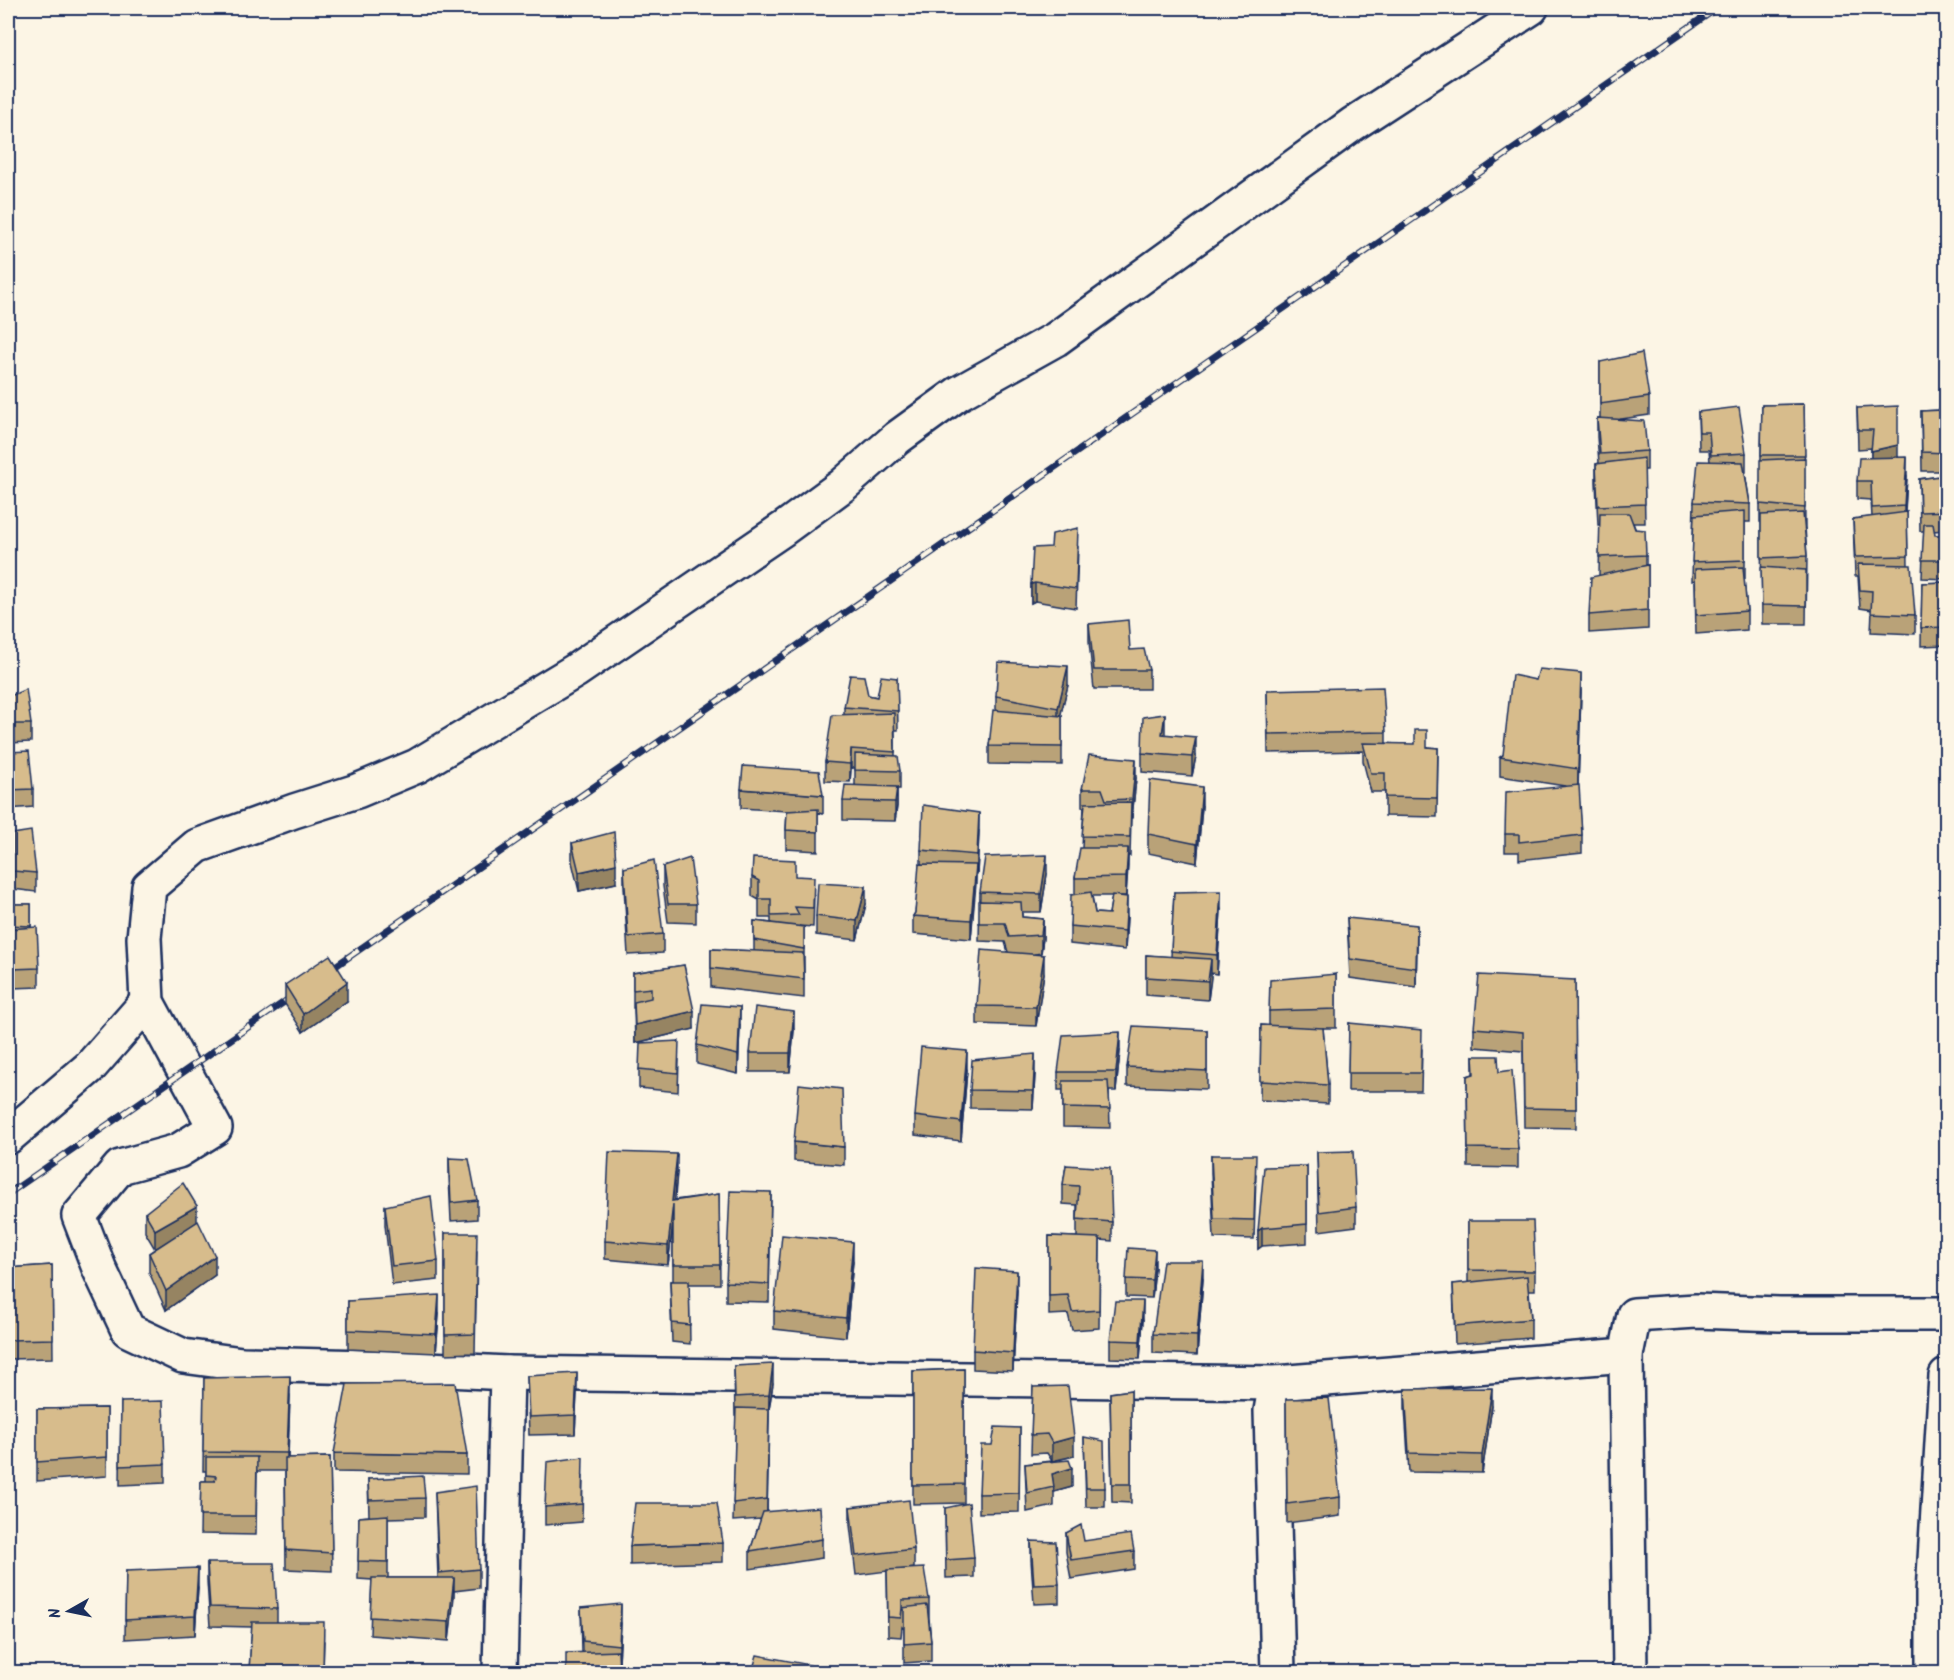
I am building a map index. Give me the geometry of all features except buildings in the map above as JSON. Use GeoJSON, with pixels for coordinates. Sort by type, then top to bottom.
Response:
{"type":"FeatureCollection","features":[{"type":"Feature","properties":{"kind":"street"},"geometry":{"type":"LineString","coordinates":[[1531,8],[1353,124],[1056,339],[958,393],[897,438],[843,484],[783,529],[575,671],[417,766],[357,791],[197,846],[149,887],[144,938],[147,1002],[214,1128],[178,1151],[120,1167],[79,1216],[99,1268],[128,1330],[183,1356],[242,1364],[507,1373],[1276,1383],[1626,1356]]}},
{"type":"Feature","properties":{"kind":"street"},"geometry":{"type":"LineString","coordinates":[[8,1137],[90,1067],[147,1002]]}},
{"type":"Feature","properties":{"kind":"street"},"geometry":{"type":"LineString","coordinates":[[1630,1672],[1626,1356],[1634,1315],[1696,1311],[1779,1314],[1947,1314]]}},
{"type":"Feature","properties":{"kind":"street"},"geometry":{"type":"LineString","coordinates":[[500,1672],[507,1373]]}},
{"type":"Feature","properties":{"kind":"street"},"geometry":{"type":"LineString","coordinates":[[1933,1672],[1940,1630],[1933,1593],[1947,1376]]}},
{"type":"Feature","properties":{"kind":"street"},"geometry":{"type":"LineString","coordinates":[[1276,1383],[1271,1410],[1278,1672]]}},
{"type":"Feature","properties":{"kind":"railway"},"geometry":{"type":"LineString","coordinates":[[324,974],[1717,8]]}},
{"type":"Feature","properties":{"kind":"railway"},"geometry":{"type":"LineString","coordinates":[[8,1194],[300,991]]}}]}
